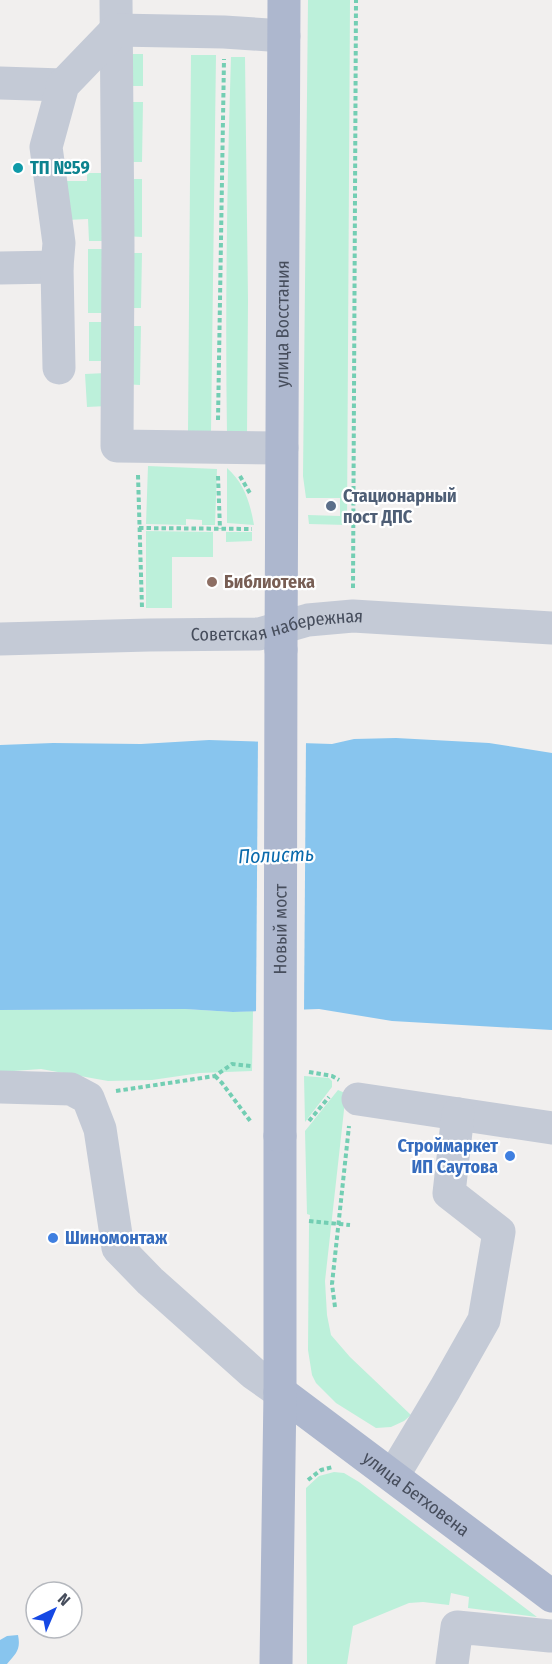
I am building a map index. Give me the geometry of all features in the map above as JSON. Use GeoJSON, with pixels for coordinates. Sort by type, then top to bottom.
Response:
{"type":"FeatureCollection","features":[{"type":"Feature","properties":{"kind":"main road","name":"улица Восстания"},"geometry":{"type":"LineString","coordinates":[[282,639],[284,0]]}},
{"type":"Feature","properties":{"kind":"main road","name":"Новый мост"},"geometry":{"type":"LineString","coordinates":[[276,1664],[280,1392],[282,639]]}},
{"type":"Feature","properties":{"kind":"main road","name":"улица Бетховена"},"geometry":{"type":"LineString","coordinates":[[280,1392],[552,1596]]}},
{"type":"Feature","properties":{"kind":"street"},"geometry":{"type":"LineString","coordinates":[[116,15],[224,32],[284,36]]}},
{"type":"Feature","properties":{"kind":"street"},"geometry":{"type":"LineString","coordinates":[[59,368],[57,267],[59,243],[46,147],[63,85],[116,15]]}},
{"type":"Feature","properties":{"kind":"street"},"geometry":{"type":"LineString","coordinates":[[116,15],[117,446],[282,448]]}},
{"type":"Feature","properties":{"kind":"street"},"geometry":{"type":"LineString","coordinates":[[0,83],[63,85]]}},
{"type":"Feature","properties":{"kind":"street"},"geometry":{"type":"LineString","coordinates":[[0,268],[57,267]]}},
{"type":"Feature","properties":{"kind":"street","name":"Советская набережная"},"geometry":{"type":"LineString","coordinates":[[0,639],[259,634],[282,639],[308,620],[353,616],[552,628]]}},
{"type":"Feature","properties":{"kind":"street"},"geometry":{"type":"LineString","coordinates":[[0,1087],[71,1089],[88,1098],[99,1129],[118,1248],[150,1281],[253,1373],[280,1392]]}},
{"type":"Feature","properties":{"kind":"street"},"geometry":{"type":"LineString","coordinates":[[346,1095],[552,1128]]}},
{"type":"Feature","properties":{"kind":"street"},"geometry":{"type":"LineString","coordinates":[[393,1476],[484,1320],[499,1232],[449,1193],[458,1114]]}},
{"type":"Feature","properties":{"kind":"street"},"geometry":{"type":"LineString","coordinates":[[453,1664],[457,1627],[549,1644]]}},
{"type":"Feature","properties":{"kind":"path"},"geometry":{"type":"LineString","coordinates":[[353,616],[356,0]]}},
{"type":"Feature","properties":{"kind":"path"},"geometry":{"type":"LineString","coordinates":[[220,529],[218,447],[224,32]]}},
{"type":"Feature","properties":{"kind":"path"},"geometry":{"type":"LineString","coordinates":[[137,447],[142,614]]}},
{"type":"Feature","properties":{"kind":"path"},"geometry":{"type":"LineString","coordinates":[[139,528],[253,529]]}},
{"type":"Feature","properties":{"kind":"path"},"geometry":{"type":"LineString","coordinates":[[88,1098],[134,1087],[215,1076],[232,1064],[254,1066]]}},
{"type":"Feature","properties":{"kind":"path"},"geometry":{"type":"LineString","coordinates":[[299,1071],[332,1076],[340,1081],[346,1095],[350,1119],[332,1284],[335,1307]]}},
{"type":"Feature","properties":{"kind":"path"},"geometry":{"type":"LineString","coordinates":[[215,1076],[279,1129],[346,1095]]}},
{"type":"Feature","properties":{"kind":"path"},"geometry":{"type":"LineString","coordinates":[[309,1221],[351,1225]]}},
{"type":"Feature","properties":{"kind":"green space"},"geometry":{"type":"Polygon","coordinates":[[[308,0],[350,0],[347,525],[309,524],[308,515],[340,516],[340,498],[306,498],[303,476],[308,0]]]}},
{"type":"Feature","properties":{"kind":"green space"},"geometry":{"type":"Polygon","coordinates":[[[125,54],[143,54],[143,86],[125,86],[125,54]]]}},
{"type":"Feature","properties":{"kind":"green space"},"geometry":{"type":"Polygon","coordinates":[[[191,55],[216,55],[211,432],[188,432],[191,55]]]}},
{"type":"Feature","properties":{"kind":"green space"},"geometry":{"type":"Polygon","coordinates":[[[231,57],[245,57],[247,435],[227,434],[228,151],[231,57]]]}},
{"type":"Feature","properties":{"kind":"green space"},"geometry":{"type":"Polygon","coordinates":[[[124,102],[143,102],[142,162],[123,162],[124,102]]]}},
{"type":"Feature","properties":{"kind":"green space"},"geometry":{"type":"Polygon","coordinates":[[[87,173],[107,173],[108,241],[89,241],[88,219],[66,220],[65,181],[87,181],[87,173]]]}},
{"type":"Feature","properties":{"kind":"green space"},"geometry":{"type":"Polygon","coordinates":[[[125,179],[142,179],[142,237],[124,236],[125,179]]]}},
{"type":"Feature","properties":{"kind":"green space"},"geometry":{"type":"Polygon","coordinates":[[[88,249],[109,249],[108,313],[88,313],[88,249]]]}},
{"type":"Feature","properties":{"kind":"green space"},"geometry":{"type":"Polygon","coordinates":[[[126,253],[142,253],[141,308],[125,308],[126,253]]]}},
{"type":"Feature","properties":{"kind":"green space"},"geometry":{"type":"Polygon","coordinates":[[[89,322],[109,322],[108,361],[89,361],[89,322]]]}},
{"type":"Feature","properties":{"kind":"green space"},"geometry":{"type":"Polygon","coordinates":[[[124,326],[141,326],[140,385],[123,384],[124,326]]]}},
{"type":"Feature","properties":{"kind":"green space"},"geometry":{"type":"Polygon","coordinates":[[[106,373],[107,406],[87,407],[85,374],[106,373]]]}},
{"type":"Feature","properties":{"kind":"green space"},"geometry":{"type":"Polygon","coordinates":[[[148,466],[217,469],[215,525],[202,525],[202,520],[186,519],[186,525],[146,524],[148,466]]]}},
{"type":"Feature","properties":{"kind":"green space"},"geometry":{"type":"Polygon","coordinates":[[[227,468],[238,480],[245,494],[254,525],[227,523],[227,468]]]}},
{"type":"Feature","properties":{"kind":"green space"},"geometry":{"type":"Polygon","coordinates":[[[146,531],[213,532],[213,557],[172,557],[172,608],[146,608],[146,531]]]}},
{"type":"Feature","properties":{"kind":"green space"},"geometry":{"type":"Polygon","coordinates":[[[226,532],[252,532],[252,541],[226,542],[226,532]]]}},
{"type":"Feature","properties":{"kind":"green space"},"geometry":{"type":"Polygon","coordinates":[[[0,1010],[253,1011],[252,1071],[200,1073],[152,1080],[108,1081],[41,1069],[0,1072],[0,1010]]]}},
{"type":"Feature","properties":{"kind":"green space"},"geometry":{"type":"Polygon","coordinates":[[[304,1076],[329,1078],[332,1081],[332,1087],[305,1122],[304,1076]]]}},
{"type":"Feature","properties":{"kind":"green space"},"geometry":{"type":"Polygon","coordinates":[[[338,1090],[345,1093],[325,1281],[327,1315],[331,1335],[350,1357],[411,1415],[391,1427],[376,1428],[336,1403],[316,1383],[312,1375],[308,1350],[310,1215],[307,1214],[305,1131],[338,1090]]]}},
{"type":"Feature","properties":{"kind":"green space"},"geometry":{"type":"Polygon","coordinates":[[[334,1472],[344,1473],[359,1482],[537,1617],[468,1608],[469,1597],[451,1593],[449,1605],[409,1603],[353,1626],[347,1664],[307,1664],[306,1488],[319,1476],[334,1472]]]}},
{"type":"Feature","properties":{"kind":"water","name":"Полисть"},"geometry":{"type":"Polygon","coordinates":[[[396,738],[489,743],[552,753],[552,1030],[392,1021],[319,1009],[233,1012],[185,1009],[0,1010],[0,745],[141,744],[209,740],[332,744],[354,739],[396,738]]]}},
{"type":"Feature","properties":{"kind":"water"},"geometry":{"type":"Polygon","coordinates":[[[18,1635],[19,1644],[15,1654],[7,1664],[0,1664],[0,1640],[7,1636],[18,1635]]]}},
{"type":"Feature","properties":{"kind":"pier"},"geometry":{"type":"Polygon","coordinates":[[[258,738],[306,740],[304,1013],[256,1014],[258,738]]]}},
{"type":"Feature","properties":{"kind":"place","name":"ТП №59"},"geometry":{"type":"Point","coordinates":[18,168]}},
{"type":"Feature","properties":{"kind":"place","name":"Стационарный пост ДПС"},"geometry":{"type":"Point","coordinates":[331,506]}},
{"type":"Feature","properties":{"kind":"place","name":"Библиотека"},"geometry":{"type":"Point","coordinates":[212,582]}},
{"type":"Feature","properties":{"kind":"place","name":"Строймаркет ИП Саутова"},"geometry":{"type":"Point","coordinates":[510,1156]}},
{"type":"Feature","properties":{"kind":"place","name":"Шиномонтаж"},"geometry":{"type":"Point","coordinates":[53,1238]}}]}
